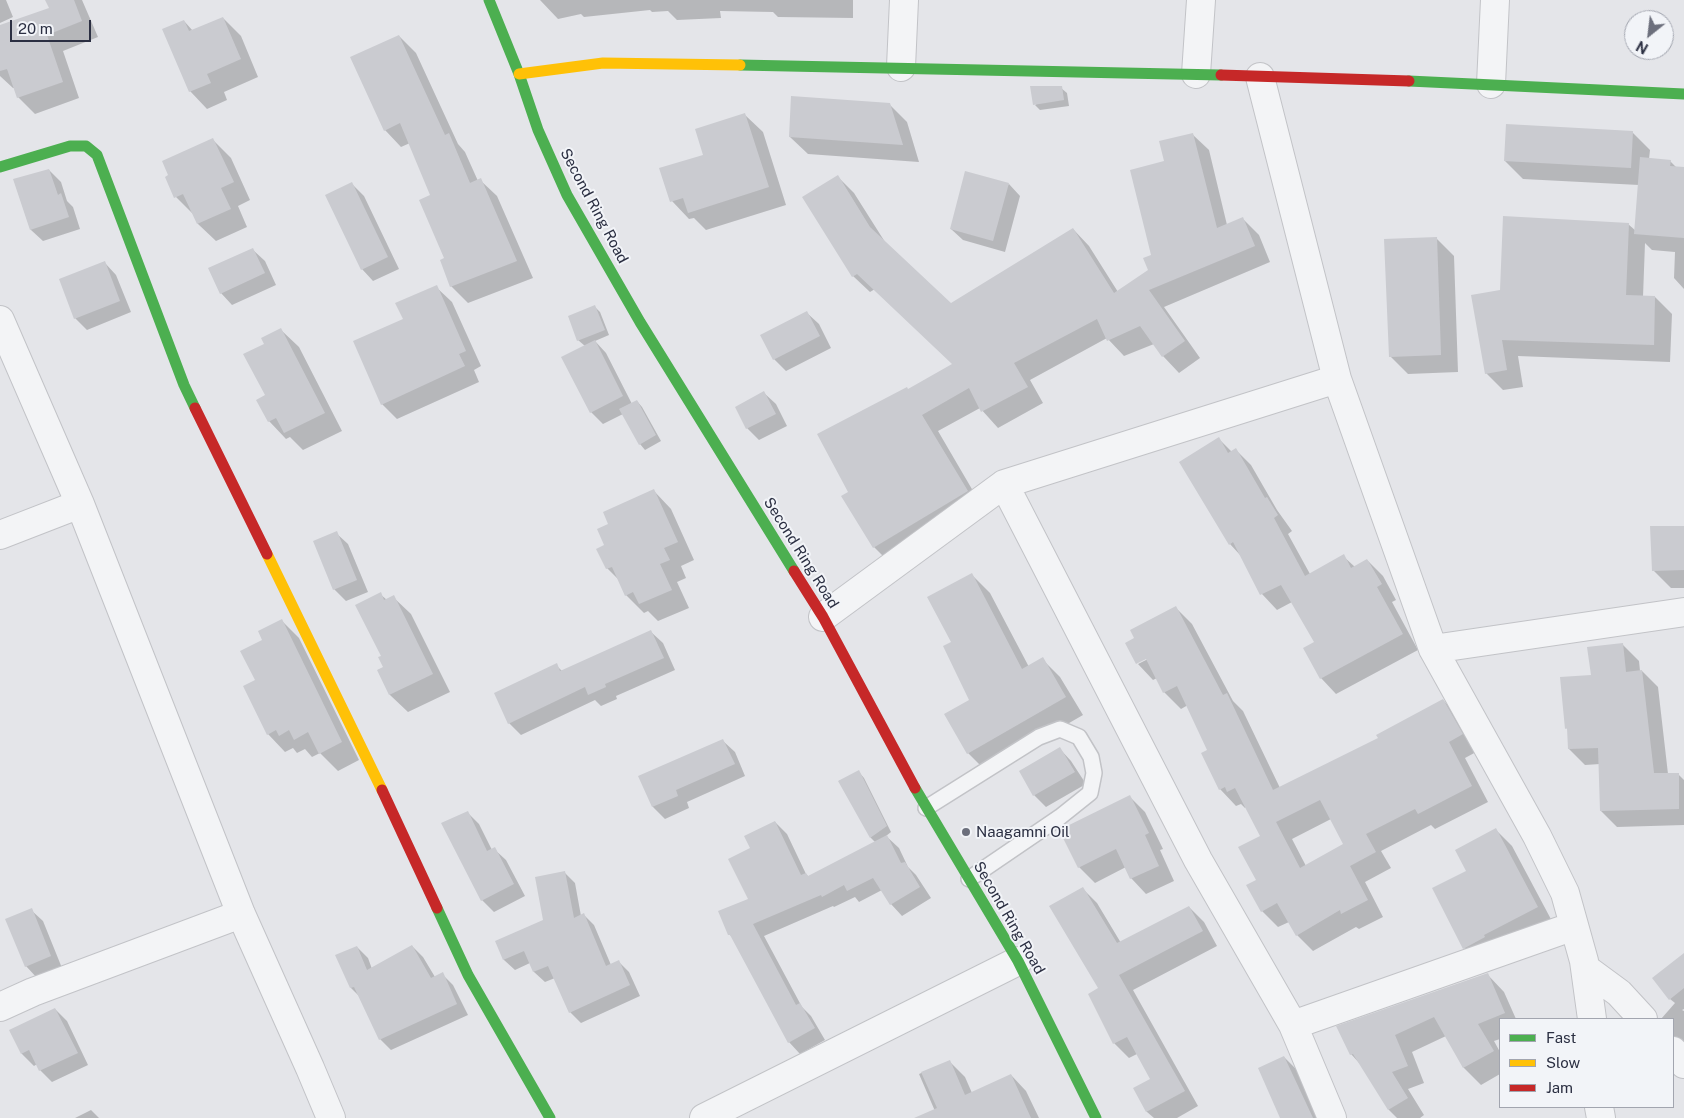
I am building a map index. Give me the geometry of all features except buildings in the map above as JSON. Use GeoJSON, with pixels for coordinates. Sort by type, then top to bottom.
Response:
{"type":"FeatureCollection","features":[{"type":"Feature","properties":{"kind":"street","name":"Second Ring Road"},"geometry":{"type":"LineString","coordinates":[[489,0],[519,74],[538,130],[567,195],[640,322],[823,617],[926,808],[1018,960],[1096,1118]]}},
{"type":"Feature","properties":{"kind":"street"},"geometry":{"type":"LineString","coordinates":[[901,67],[904,0]]}},
{"type":"Feature","properties":{"kind":"street"},"geometry":{"type":"LineString","coordinates":[[1196,74],[1200,0]]}},
{"type":"Feature","properties":{"kind":"street"},"geometry":{"type":"LineString","coordinates":[[1490,84],[1495,0]]}},
{"type":"Feature","properties":{"kind":"street"},"geometry":{"type":"LineString","coordinates":[[519,74],[603,63],[901,67],[1196,74],[1490,84],[1684,94]]}},
{"type":"Feature","properties":{"kind":"street"},"geometry":{"type":"LineString","coordinates":[[1260,77],[1337,380],[1433,649],[1538,836],[1565,893],[1585,968],[1592,1018]]}},
{"type":"Feature","properties":{"kind":"street"},"geometry":{"type":"LineString","coordinates":[[0,167],[70,146],[86,146],[97,155],[184,386],[365,754],[468,975],[550,1118]]}},
{"type":"Feature","properties":{"kind":"street"},"geometry":{"type":"LineString","coordinates":[[0,320],[80,504],[240,914],[331,1118]]}},
{"type":"Feature","properties":{"kind":"street"},"geometry":{"type":"LineString","coordinates":[[823,617],[1004,484],[1337,380]]}},
{"type":"Feature","properties":{"kind":"street"},"geometry":{"type":"LineString","coordinates":[[1004,484],[1198,860],[1293,1024],[1332,1118]]}},
{"type":"Feature","properties":{"kind":"street"},"geometry":{"type":"LineString","coordinates":[[0,535],[80,504]]}},
{"type":"Feature","properties":{"kind":"street"},"geometry":{"type":"LineString","coordinates":[[1433,649],[1684,612]]}},
{"type":"Feature","properties":{"kind":"street"},"geometry":{"type":"LineString","coordinates":[[0,1007],[32,992],[240,914]]}},
{"type":"Feature","properties":{"kind":"street"},"geometry":{"type":"LineString","coordinates":[[1293,1024],[1574,926]]}},
{"type":"Feature","properties":{"kind":"street"},"geometry":{"type":"LineString","coordinates":[[704,1118],[1018,960]]}},
{"type":"Feature","properties":{"kind":"street"},"geometry":{"type":"LineString","coordinates":[[1585,968],[1619,992],[1642,1018]]}},
{"type":"Feature","properties":{"kind":"street"},"geometry":{"type":"LineString","coordinates":[[1674,1052],[1684,1064]]}},
{"type":"Feature","properties":{"kind":"lane"},"geometry":{"type":"LineString","coordinates":[[926,808],[1039,737],[1060,730],[1079,737],[1091,757],[1094,773],[1090,793],[1060,817],[969,879]]}},
{"type":"Feature","properties":{"kind":"traffic: fast"},"geometry":{"type":"LineString","coordinates":[[489,0],[519,74],[538,130],[567,195],[640,322],[794,571]]}},
{"type":"Feature","properties":{"kind":"traffic: fast"},"geometry":{"type":"LineString","coordinates":[[740,65],[1221,75]]}},
{"type":"Feature","properties":{"kind":"traffic: fast"},"geometry":{"type":"LineString","coordinates":[[1409,81],[1684,94]]}},
{"type":"Feature","properties":{"kind":"traffic: fast"},"geometry":{"type":"LineString","coordinates":[[0,167],[70,146],[86,146],[97,155],[184,385],[195,408]]}},
{"type":"Feature","properties":{"kind":"traffic: fast"},"geometry":{"type":"LineString","coordinates":[[915,788],[1018,961],[1096,1118]]}},
{"type":"Feature","properties":{"kind":"traffic: fast"},"geometry":{"type":"LineString","coordinates":[[437,908],[468,975],[550,1118]]}},
{"type":"Feature","properties":{"kind":"traffic: slow"},"geometry":{"type":"LineString","coordinates":[[519,74],[603,63],[740,65]]}},
{"type":"Feature","properties":{"kind":"traffic: slow"},"geometry":{"type":"LineString","coordinates":[[267,554],[382,790]]}},
{"type":"Feature","properties":{"kind":"traffic: jam"},"geometry":{"type":"LineString","coordinates":[[1221,75],[1409,81]]}},
{"type":"Feature","properties":{"kind":"traffic: jam"},"geometry":{"type":"LineString","coordinates":[[195,408],[267,554]]}},
{"type":"Feature","properties":{"kind":"traffic: jam"},"geometry":{"type":"LineString","coordinates":[[794,571],[823,617],[915,788]]}},
{"type":"Feature","properties":{"kind":"traffic: jam"},"geometry":{"type":"LineString","coordinates":[[382,790],[437,908]]}},
{"type":"Feature","properties":{"kind":"place","name":"Naagamni Oil"},"geometry":{"type":"Point","coordinates":[966,832]}}]}
